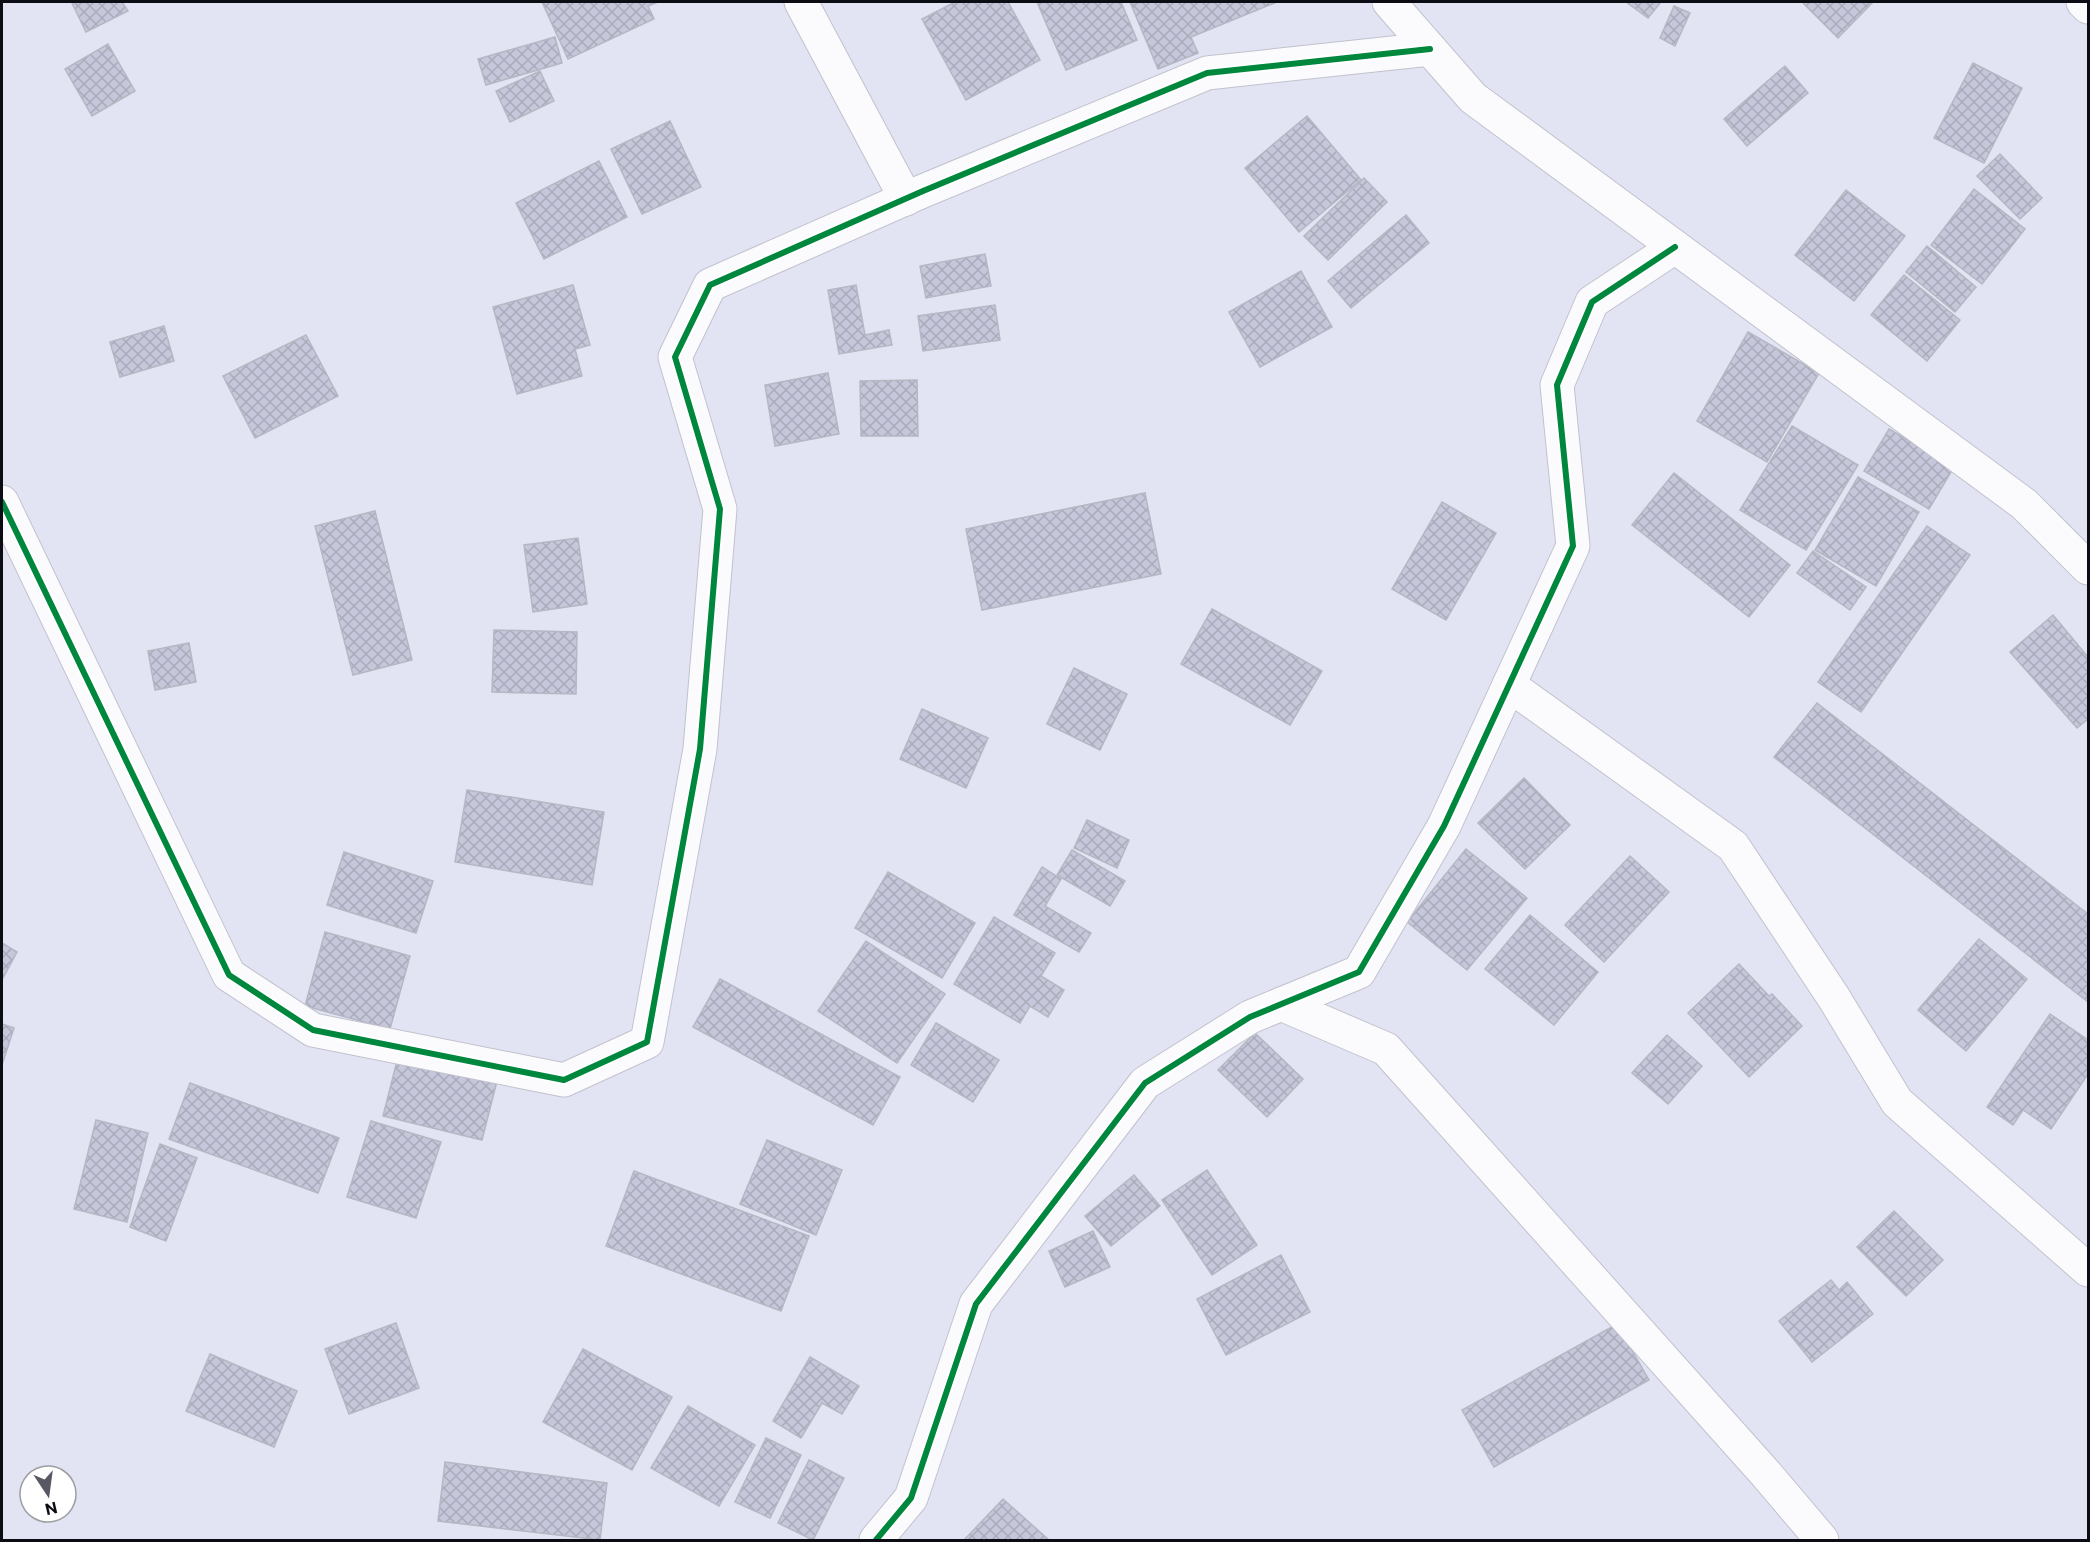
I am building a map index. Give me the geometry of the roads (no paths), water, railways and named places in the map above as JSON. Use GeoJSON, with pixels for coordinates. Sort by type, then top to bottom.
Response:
{"type":"FeatureCollection","features":[{"type":"Feature","properties":{"kind":"street"},"geometry":{"type":"LineString","coordinates":[[801,2],[906,199]]}},
{"type":"Feature","properties":{"kind":"street"},"geometry":{"type":"LineString","coordinates":[[1389,2],[1473,98],[2024,504],[2088,568]]}},
{"type":"Feature","properties":{"kind":"street"},"geometry":{"type":"LineString","coordinates":[[2083,2],[2088,7]]}},
{"type":"Feature","properties":{"kind":"street"},"geometry":{"type":"LineString","coordinates":[[2,502],[229,975],[313,1030],[564,1080],[647,1042],[700,749],[720,509],[675,357],[710,285],[906,199],[1207,73],[1430,49]]}},
{"type":"Feature","properties":{"kind":"street"},"geometry":{"type":"LineString","coordinates":[[876,1540],[911,1498],[976,1304],[1145,1083],[1250,1017],[1359,972],[1444,826],[1573,546],[1557,385],[1592,302],[1675,247]]}},
{"type":"Feature","properties":{"kind":"street"},"geometry":{"type":"LineString","coordinates":[[1509,685],[1733,846],[1834,998],[1897,1102],[2088,1270]]}},
{"type":"Feature","properties":{"kind":"street"},"geometry":{"type":"LineString","coordinates":[[1281,1004],[1386,1049],[1766,1474],[1822,1540]]}}]}
